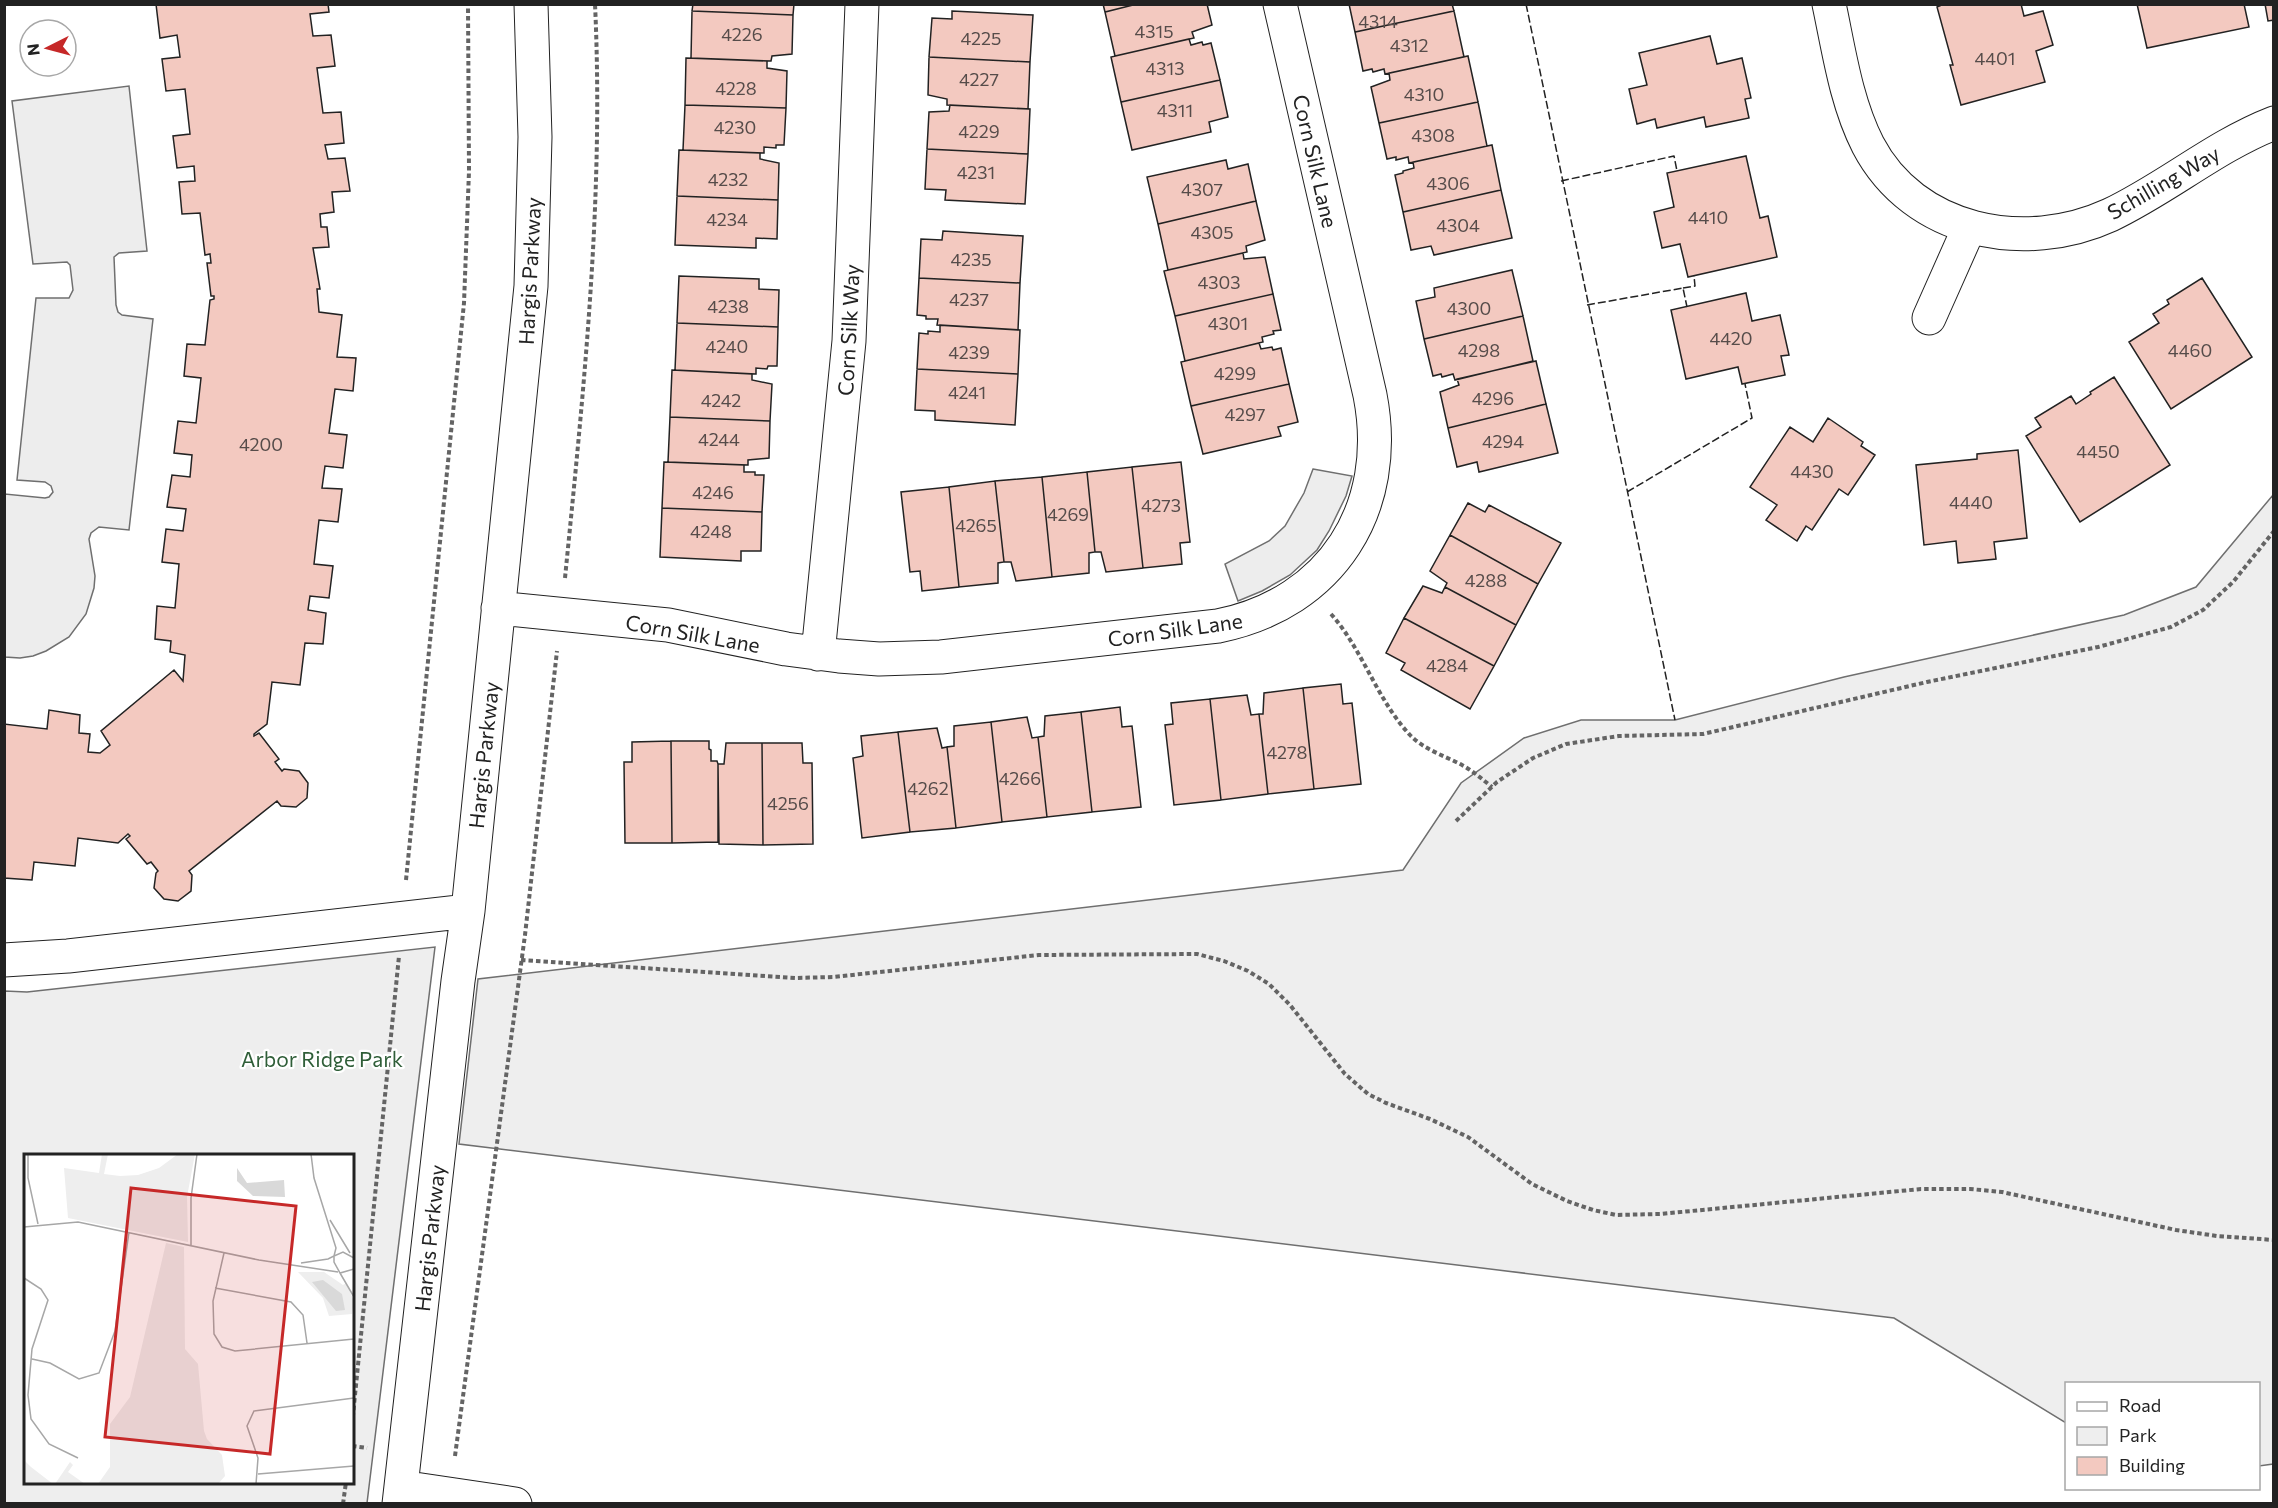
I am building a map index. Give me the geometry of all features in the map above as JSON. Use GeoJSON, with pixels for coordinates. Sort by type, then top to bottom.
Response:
{"type":"FeatureCollection","features":[{"type":"Feature","properties":{"kind":"street","name":"Hargis Parkway"},"geometry":{"type":"LineString","coordinates":[[400,1495],[456,993],[468,911],[531,286],[536,137],[531,4]]}},
{"type":"Feature","properties":{"kind":"street","name":"Corn Silk Way"},"geometry":{"type":"LineString","coordinates":[[818,654],[849,341],[862,4]]}},
{"type":"Feature","properties":{"kind":"street","name":"Corn Silk Lane"},"geometry":{"type":"LineString","coordinates":[[498,608],[668,625],[818,654],[879,659],[941,657],[1208,627],[1241,621],[1267,612],[1306,587],[1324,571],[1344,546],[1360,517],[1370,484],[1375,436],[1370,395],[1280,4]]}},
{"type":"Feature","properties":{"kind":"street","name":"Schilling Way"},"geometry":{"type":"LineString","coordinates":[[1829,4],[1850,97],[1868,145],[1883,168],[1912,196],[1948,219],[1969,228],[2002,233],[2042,234],[2085,225],[2127,206],[2216,151],[2274,123]]}},
{"type":"Feature","properties":{"kind":"street"},"geometry":{"type":"LineString","coordinates":[[1929,318],[1969,228]]}},
{"type":"Feature","properties":{"kind":"street"},"geometry":{"type":"LineString","coordinates":[[4,960],[68,956],[468,911]]}},
{"type":"Feature","properties":{"kind":"street"},"geometry":{"type":"LineString","coordinates":[[400,1495],[515,1503]]}},
{"type":"Feature","properties":{"kind":"path"},"geometry":{"type":"LineString","coordinates":[[354,1405],[464,303],[469,147],[468,4]]}},
{"type":"Feature","properties":{"kind":"path"},"geometry":{"type":"LineString","coordinates":[[564,583],[593,263],[598,136],[595,4]]}},
{"type":"Feature","properties":{"kind":"path"},"geometry":{"type":"LineString","coordinates":[[1456,821],[1492,787],[1533,758],[1566,744],[1618,736],[1703,734],[1927,682],[2098,647],[2171,627],[2203,610],[2233,582],[2274,531]]}},
{"type":"Feature","properties":{"kind":"path"},"geometry":{"type":"LineString","coordinates":[[1306,587],[1339,624],[1396,718],[1409,735],[1426,747],[1470,770],[1492,787]]}},
{"type":"Feature","properties":{"kind":"path"},"geometry":{"type":"LineString","coordinates":[[454,1460],[521,960],[558,641]]}},
{"type":"Feature","properties":{"kind":"path"},"geometry":{"type":"LineString","coordinates":[[521,960],[795,978],[833,977],[1040,956],[1197,954],[1224,961],[1248,971],[1269,984],[1290,1005],[1345,1074],[1368,1094],[1468,1137],[1532,1184],[1567,1201],[1593,1210],[1616,1215],[1660,1214],[1922,1190],[1970,1189],[2014,1195],[2176,1230],[2217,1236],[2274,1240]]}},
{"type":"Feature","properties":{"kind":"path"},"geometry":{"type":"LineString","coordinates":[[343,1503],[346,1484]]}},
{"type":"Feature","properties":{"kind":"green space"},"geometry":{"type":"Polygon","coordinates":[[[2273,495],[2273,1464],[2260,1466],[2260,1382],[2065,1382],[2065,1422],[1894,1318],[459,1144],[478,979],[1403,870],[1461,783],[1524,738],[1581,720],[1675,720],[1844,677],[2124,615],[2196,587],[2273,495]]]}},
{"type":"Feature","properties":{"kind":"green space","name":"Arbor Ridge Park"},"geometry":{"type":"Polygon","coordinates":[[[435,947],[367,1503],[5,1503],[5,991],[27,992],[435,947]]]}},
{"type":"Feature","properties":{"kind":"shaded area"},"geometry":{"type":"Polygon","coordinates":[[[129,86],[147,251],[119,253],[114,257],[116,305],[118,312],[122,315],[153,319],[129,530],[99,527],[91,533],[89,539],[95,576],[94,588],[86,614],[69,637],[33,656],[5,657],[5,494],[45,498],[53,492],[51,486],[45,482],[17,480],[36,298],[69,298],[73,290],[70,265],[67,262],[33,264],[12,101],[129,86]]]}},
{"type":"Feature","properties":{"kind":"shaded area"},"geometry":{"type":"Polygon","coordinates":[[[1313,469],[1352,476],[1346,496],[1329,531],[1317,550],[1290,575],[1238,601],[1225,564],[1269,541],[1285,526],[1304,493],[1313,469]]]}},
{"type":"Feature","properties":{"kind":"building"},"geometry":{"type":"Polygon","coordinates":[[[156,4],[328,4],[329,12],[310,14],[313,36],[331,35],[335,66],[317,68],[323,113],[341,112],[344,143],[325,145],[328,159],[345,158],[350,191],[332,192],[334,212],[320,214],[321,227],[327,227],[329,247],[313,248],[320,289],[317,289],[319,312],[342,315],[337,357],[356,358],[353,391],[335,389],[329,433],[347,435],[343,468],[325,466],[322,488],[342,489],[338,522],[319,520],[314,564],[333,566],[329,598],[310,596],[308,610],[326,613],[323,644],[305,643],[300,685],[272,682],[267,724],[254,734],[254,736],[259,733],[279,759],[275,762],[282,771],[284,769],[299,771],[308,783],[307,798],[296,807],[281,806],[277,801],[189,871],[192,875],[191,891],[178,901],[164,899],[154,888],[158,871],[151,862],[147,864],[126,839],[130,836],[128,834],[118,843],[78,838],[75,866],[34,862],[32,880],[4,878],[4,724],[47,729],[49,710],[80,715],[79,733],[90,734],[88,752],[100,753],[110,745],[101,731],[174,670],[183,681],[185,655],[170,652],[171,641],[155,639],[157,606],[175,608],[179,564],[162,562],[166,529],[183,531],[186,509],[167,507],[172,475],[190,477],[192,455],[174,453],[178,421],[196,423],[201,378],[184,376],[187,344],[205,345],[210,300],[214,299],[214,296],[211,296],[207,263],[211,263],[210,254],[205,255],[200,213],[182,214],[179,182],[195,181],[194,166],[177,168],[173,136],[190,134],[185,89],[166,91],[162,59],[180,57],[177,35],[160,38],[156,4]]]}},
{"type":"Feature","properties":{"kind":"building"},"geometry":{"type":"Polygon","coordinates":[[[693,4],[794,4],[793,15],[692,11],[693,4]]]}},
{"type":"Feature","properties":{"kind":"building"},"geometry":{"type":"Polygon","coordinates":[[[1103,4],[1137,4],[1105,12],[1103,4]]]}},
{"type":"Feature","properties":{"kind":"building"},"geometry":{"type":"Polygon","coordinates":[[[1137,4],[1207,4],[1212,25],[1192,32],[1194,38],[1115,56],[1105,12],[1137,4]]]}},
{"type":"Feature","properties":{"kind":"building"},"geometry":{"type":"Polygon","coordinates":[[[1349,4],[1452,4],[1454,11],[1355,32],[1349,4]]]}},
{"type":"Feature","properties":{"kind":"building"},"geometry":{"type":"Polygon","coordinates":[[[1944,4],[2021,4],[2024,16],[2043,11],[2053,45],[2036,51],[2045,82],[1961,105],[1937,7],[1944,4]]]}},
{"type":"Feature","properties":{"kind":"building"},"geometry":{"type":"Polygon","coordinates":[[[2137,4],[2244,4],[2249,27],[2147,48],[2137,4]]]}},
{"type":"Feature","properties":{"kind":"building"},"geometry":{"type":"Polygon","coordinates":[[[2265,4],[2274,4],[2274,20],[2268,21],[2265,4]]]}},
{"type":"Feature","properties":{"kind":"building"},"geometry":{"type":"Polygon","coordinates":[[[692,11],[793,15],[792,54],[772,56],[771,61],[691,58],[692,11]]]}},
{"type":"Feature","properties":{"kind":"building"},"geometry":{"type":"Polygon","coordinates":[[[952,11],[1033,15],[1030,62],[929,57],[932,18],[952,19],[952,11]]]}},
{"type":"Feature","properties":{"kind":"building"},"geometry":{"type":"Polygon","coordinates":[[[1454,11],[1464,57],[1385,74],[1384,69],[1373,72],[1372,69],[1363,71],[1355,32],[1454,11]]]}},
{"type":"Feature","properties":{"kind":"building"},"geometry":{"type":"Polygon","coordinates":[[[1710,36],[1717,64],[1742,58],[1751,98],[1745,99],[1749,118],[1706,127],[1704,117],[1657,128],[1655,119],[1637,124],[1629,89],[1647,85],[1639,53],[1710,36]]]}},
{"type":"Feature","properties":{"kind":"building"},"geometry":{"type":"Polygon","coordinates":[[[1189,39],[1191,45],[1202,42],[1203,45],[1211,43],[1220,80],[1121,102],[1111,57],[1189,39]]]}},
{"type":"Feature","properties":{"kind":"building"},"geometry":{"type":"Polygon","coordinates":[[[1468,56],[1478,102],[1379,123],[1371,87],[1390,80],[1389,73],[1468,56]]]}},
{"type":"Feature","properties":{"kind":"building"},"geometry":{"type":"Polygon","coordinates":[[[929,57],[1030,62],[1028,109],[947,105],[947,99],[928,95],[929,57]]]}},
{"type":"Feature","properties":{"kind":"building"},"geometry":{"type":"Polygon","coordinates":[[[686,58],[767,61],[767,68],[787,71],[786,108],[685,105],[686,58]]]}},
{"type":"Feature","properties":{"kind":"building"},"geometry":{"type":"Polygon","coordinates":[[[1220,80],[1228,117],[1209,122],[1211,132],[1132,150],[1121,102],[1220,80]]]}},
{"type":"Feature","properties":{"kind":"building"},"geometry":{"type":"Polygon","coordinates":[[[1478,102],[1487,146],[1409,163],[1408,157],[1396,160],[1396,157],[1387,159],[1379,123],[1478,102]]]}},
{"type":"Feature","properties":{"kind":"building"},"geometry":{"type":"Polygon","coordinates":[[[685,105],[786,108],[784,145],[776,145],[776,148],[764,147],[764,153],[683,150],[685,105]]]}},
{"type":"Feature","properties":{"kind":"building"},"geometry":{"type":"Polygon","coordinates":[[[950,105],[1030,109],[1028,154],[927,149],[929,112],[949,111],[950,105]]]}},
{"type":"Feature","properties":{"kind":"building"},"geometry":{"type":"Polygon","coordinates":[[[1492,145],[1501,190],[1403,212],[1395,175],[1414,168],[1413,162],[1492,145]]]}},
{"type":"Feature","properties":{"kind":"building"},"geometry":{"type":"Polygon","coordinates":[[[927,149],[1028,154],[1025,204],[945,200],[946,190],[925,189],[927,149]]]}},
{"type":"Feature","properties":{"kind":"building"},"geometry":{"type":"Polygon","coordinates":[[[679,150],[760,153],[760,159],[779,163],[778,200],[677,196],[679,150]]]}},
{"type":"Feature","properties":{"kind":"building"},"geometry":{"type":"Polygon","coordinates":[[[1746,156],[1760,218],[1768,216],[1777,257],[1688,277],[1680,244],[1662,248],[1654,212],[1674,207],[1667,173],[1746,156]]]}},
{"type":"Feature","properties":{"kind":"building"},"geometry":{"type":"Polygon","coordinates":[[[1226,160],[1228,169],[1248,164],[1256,201],[1158,224],[1147,177],[1226,160]]]}},
{"type":"Feature","properties":{"kind":"building"},"geometry":{"type":"Polygon","coordinates":[[[1501,190],[1512,238],[1434,255],[1431,246],[1411,250],[1403,212],[1501,190]]]}},
{"type":"Feature","properties":{"kind":"building"},"geometry":{"type":"Polygon","coordinates":[[[677,196],[778,200],[777,239],[756,238],[756,248],[675,245],[677,196]]]}},
{"type":"Feature","properties":{"kind":"building"},"geometry":{"type":"Polygon","coordinates":[[[1256,201],[1265,240],[1246,246],[1247,252],[1168,270],[1158,224],[1256,201]]]}},
{"type":"Feature","properties":{"kind":"building"},"geometry":{"type":"Polygon","coordinates":[[[943,231],[1023,236],[1020,283],[919,278],[921,239],[942,240],[943,231]]]}},
{"type":"Feature","properties":{"kind":"building"},"geometry":{"type":"Polygon","coordinates":[[[1243,253],[1244,259],[1265,257],[1273,294],[1175,316],[1164,271],[1243,253]]]}},
{"type":"Feature","properties":{"kind":"building"},"geometry":{"type":"Polygon","coordinates":[[[1512,270],[1523,316],[1424,339],[1416,301],[1435,297],[1434,288],[1512,270]]]}},
{"type":"Feature","properties":{"kind":"building"},"geometry":{"type":"Polygon","coordinates":[[[679,276],[759,279],[759,289],[779,290],[778,327],[677,323],[679,276]]]}},
{"type":"Feature","properties":{"kind":"building"},"geometry":{"type":"Polygon","coordinates":[[[919,278],[1020,283],[1018,330],[937,325],[938,319],[926,319],[926,316],[917,315],[919,278]]]}},
{"type":"Feature","properties":{"kind":"building"},"geometry":{"type":"Polygon","coordinates":[[[2202,278],[2252,357],[2171,409],[2129,342],[2159,323],[2153,314],[2169,304],[2167,300],[2202,278]]]}},
{"type":"Feature","properties":{"kind":"building"},"geometry":{"type":"Polygon","coordinates":[[[1746,293],[1752,321],[1780,315],[1789,355],[1781,356],[1785,375],[1742,384],[1738,367],[1686,379],[1671,310],[1746,293]]]}},
{"type":"Feature","properties":{"kind":"building"},"geometry":{"type":"Polygon","coordinates":[[[1273,294],[1281,330],[1273,331],[1274,334],[1262,337],[1263,342],[1185,361],[1175,316],[1273,294]]]}},
{"type":"Feature","properties":{"kind":"building"},"geometry":{"type":"Polygon","coordinates":[[[1523,316],[1533,361],[1455,380],[1453,374],[1442,377],[1441,374],[1433,376],[1424,339],[1523,316]]]}},
{"type":"Feature","properties":{"kind":"building"},"geometry":{"type":"Polygon","coordinates":[[[677,323],[778,327],[777,366],[768,366],[767,369],[756,368],[756,374],[675,370],[677,323]]]}},
{"type":"Feature","properties":{"kind":"building"},"geometry":{"type":"Polygon","coordinates":[[[940,325],[1020,330],[1018,374],[917,369],[919,333],[940,332],[940,325]]]}},
{"type":"Feature","properties":{"kind":"building"},"geometry":{"type":"Polygon","coordinates":[[[1259,343],[1261,349],[1281,348],[1289,384],[1191,406],[1181,362],[1259,343]]]}},
{"type":"Feature","properties":{"kind":"building"},"geometry":{"type":"Polygon","coordinates":[[[1536,361],[1546,404],[1448,428],[1440,392],[1459,385],[1457,379],[1536,361]]]}},
{"type":"Feature","properties":{"kind":"building"},"geometry":{"type":"Polygon","coordinates":[[[917,369],[1018,374],[1015,425],[935,420],[935,411],[915,410],[917,369]]]}},
{"type":"Feature","properties":{"kind":"building"},"geometry":{"type":"Polygon","coordinates":[[[672,370],[752,374],[752,380],[772,384],[770,421],[670,417],[672,370]]]}},
{"type":"Feature","properties":{"kind":"building"},"geometry":{"type":"Polygon","coordinates":[[[2114,377],[2170,465],[2080,522],[2026,436],[2041,427],[2035,418],[2071,396],[2076,404],[2114,377]]]}},
{"type":"Feature","properties":{"kind":"building"},"geometry":{"type":"Polygon","coordinates":[[[1289,384],[1298,422],[1278,427],[1281,436],[1203,454],[1191,406],[1289,384]]]}},
{"type":"Feature","properties":{"kind":"building"},"geometry":{"type":"Polygon","coordinates":[[[1546,404],[1558,453],[1479,472],[1477,462],[1457,467],[1448,428],[1546,404]]]}},
{"type":"Feature","properties":{"kind":"building"},"geometry":{"type":"Polygon","coordinates":[[[670,417],[770,421],[769,458],[748,460],[748,465],[668,462],[670,417]]]}},
{"type":"Feature","properties":{"kind":"building"},"geometry":{"type":"Polygon","coordinates":[[[1828,418],[1863,442],[1861,446],[1875,455],[1848,495],[1839,489],[1812,530],[1806,526],[1797,541],[1766,520],[1777,505],[1750,487],[1790,427],[1813,442],[1828,418]]]}},
{"type":"Feature","properties":{"kind":"building"},"geometry":{"type":"Polygon","coordinates":[[[2018,450],[2027,538],[1994,542],[1996,559],[1958,563],[1956,541],[1924,545],[1916,465],[1977,459],[1977,454],[2018,450]]]}},
{"type":"Feature","properties":{"kind":"building"},"geometry":{"type":"Polygon","coordinates":[[[664,462],[744,465],[744,472],[764,475],[762,512],[662,508],[664,462]]]}},
{"type":"Feature","properties":{"kind":"building"},"geometry":{"type":"Polygon","coordinates":[[[1181,462],[1190,542],[1180,543],[1182,564],[1143,568],[1132,467],[1181,462]]]}},
{"type":"Feature","properties":{"kind":"building"},"geometry":{"type":"Polygon","coordinates":[[[1132,467],[1143,568],[1106,572],[1101,552],[1095,552],[1087,472],[1132,467]]]}},
{"type":"Feature","properties":{"kind":"building"},"geometry":{"type":"Polygon","coordinates":[[[1087,472],[1095,552],[1089,553],[1089,573],[1052,577],[1042,477],[1087,472]]]}},
{"type":"Feature","properties":{"kind":"building"},"geometry":{"type":"Polygon","coordinates":[[[1042,477],[1052,577],[1016,581],[1011,562],[1004,562],[995,481],[1042,477]]]}},
{"type":"Feature","properties":{"kind":"building"},"geometry":{"type":"Polygon","coordinates":[[[995,481],[1004,562],[998,563],[998,583],[959,587],[949,487],[995,481]]]}},
{"type":"Feature","properties":{"kind":"building"},"geometry":{"type":"Polygon","coordinates":[[[949,487],[959,587],[922,591],[920,571],[910,572],[901,492],[949,487]]]}},
{"type":"Feature","properties":{"kind":"building"},"geometry":{"type":"Polygon","coordinates":[[[1468,503],[1485,512],[1489,505],[1561,543],[1538,584],[1450,535],[1468,503]]]}},
{"type":"Feature","properties":{"kind":"building"},"geometry":{"type":"Polygon","coordinates":[[[662,508],[762,512],[761,551],[741,551],[741,561],[660,557],[662,508]]]}},
{"type":"Feature","properties":{"kind":"building"},"geometry":{"type":"Polygon","coordinates":[[[1450,535],[1538,584],[1516,625],[1445,587],[1447,583],[1430,571],[1450,535]]]}},
{"type":"Feature","properties":{"kind":"building"},"geometry":{"type":"Polygon","coordinates":[[[1423,586],[1442,593],[1445,587],[1516,625],[1494,666],[1404,618],[1423,586]]]}},
{"type":"Feature","properties":{"kind":"building"},"geometry":{"type":"Polygon","coordinates":[[[1404,618],[1494,666],[1470,709],[1401,670],[1405,663],[1386,653],[1404,618]]]}},
{"type":"Feature","properties":{"kind":"building"},"geometry":{"type":"Polygon","coordinates":[[[1341,684],[1343,704],[1352,703],[1361,784],[1314,789],[1303,688],[1341,684]]]}},
{"type":"Feature","properties":{"kind":"building"},"geometry":{"type":"Polygon","coordinates":[[[1303,688],[1314,789],[1268,794],[1259,714],[1263,714],[1264,693],[1303,688]]]}},
{"type":"Feature","properties":{"kind":"building"},"geometry":{"type":"Polygon","coordinates":[[[1247,695],[1251,715],[1259,714],[1268,794],[1221,800],[1210,699],[1247,695]]]}},
{"type":"Feature","properties":{"kind":"building"},"geometry":{"type":"Polygon","coordinates":[[[1210,699],[1221,800],[1174,805],[1165,725],[1173,724],[1171,703],[1210,699]]]}},
{"type":"Feature","properties":{"kind":"building"},"geometry":{"type":"Polygon","coordinates":[[[1120,707],[1122,727],[1132,726],[1141,807],[1092,812],[1081,712],[1120,707]]]}},
{"type":"Feature","properties":{"kind":"building"},"geometry":{"type":"Polygon","coordinates":[[[1081,712],[1092,812],[1047,817],[1038,737],[1044,736],[1045,716],[1081,712]]]}},
{"type":"Feature","properties":{"kind":"building"},"geometry":{"type":"Polygon","coordinates":[[[1027,717],[1032,738],[1038,737],[1047,817],[1002,822],[991,722],[1027,717]]]}},
{"type":"Feature","properties":{"kind":"building"},"geometry":{"type":"Polygon","coordinates":[[[991,722],[1002,822],[956,828],[947,747],[954,746],[954,726],[991,722]]]}},
{"type":"Feature","properties":{"kind":"building"},"geometry":{"type":"Polygon","coordinates":[[[937,728],[942,748],[947,747],[956,828],[910,832],[898,732],[937,728]]]}},
{"type":"Feature","properties":{"kind":"building"},"geometry":{"type":"Polygon","coordinates":[[[898,732],[910,832],[862,838],[853,758],[863,756],[861,736],[898,732]]]}},
{"type":"Feature","properties":{"kind":"building"},"geometry":{"type":"Polygon","coordinates":[[[671,741],[709,741],[711,761],[717,761],[718,764],[718,842],[672,843],[671,741]]]}},
{"type":"Feature","properties":{"kind":"building"},"geometry":{"type":"Polygon","coordinates":[[[671,741],[672,843],[625,843],[624,762],[632,762],[632,742],[671,741]]]}},
{"type":"Feature","properties":{"kind":"building"},"geometry":{"type":"Polygon","coordinates":[[[726,743],[762,743],[763,845],[719,844],[718,764],[724,764],[726,743]]]}},
{"type":"Feature","properties":{"kind":"building"},"geometry":{"type":"Polygon","coordinates":[[[762,743],[802,743],[803,763],[812,763],[813,844],[763,845],[762,743]]]}},
{"type":"Feature","properties":{"kind":"fence"},"geometry":{"type":"LineString","coordinates":[[1526,4],[1675,720]]}},
{"type":"Feature","properties":{"kind":"fence"},"geometry":{"type":"LineString","coordinates":[[1561,181],[1674,156],[1677,171]]}},
{"type":"Feature","properties":{"kind":"fence"},"geometry":{"type":"LineString","coordinates":[[1683,288],[1695,286],[1694,276]]}},
{"type":"Feature","properties":{"kind":"fence"},"geometry":{"type":"LineString","coordinates":[[1587,305],[1683,288],[1687,307]]}},
{"type":"Feature","properties":{"kind":"fence"},"geometry":{"type":"LineString","coordinates":[[1627,492],[1752,418],[1745,384]]}}]}
